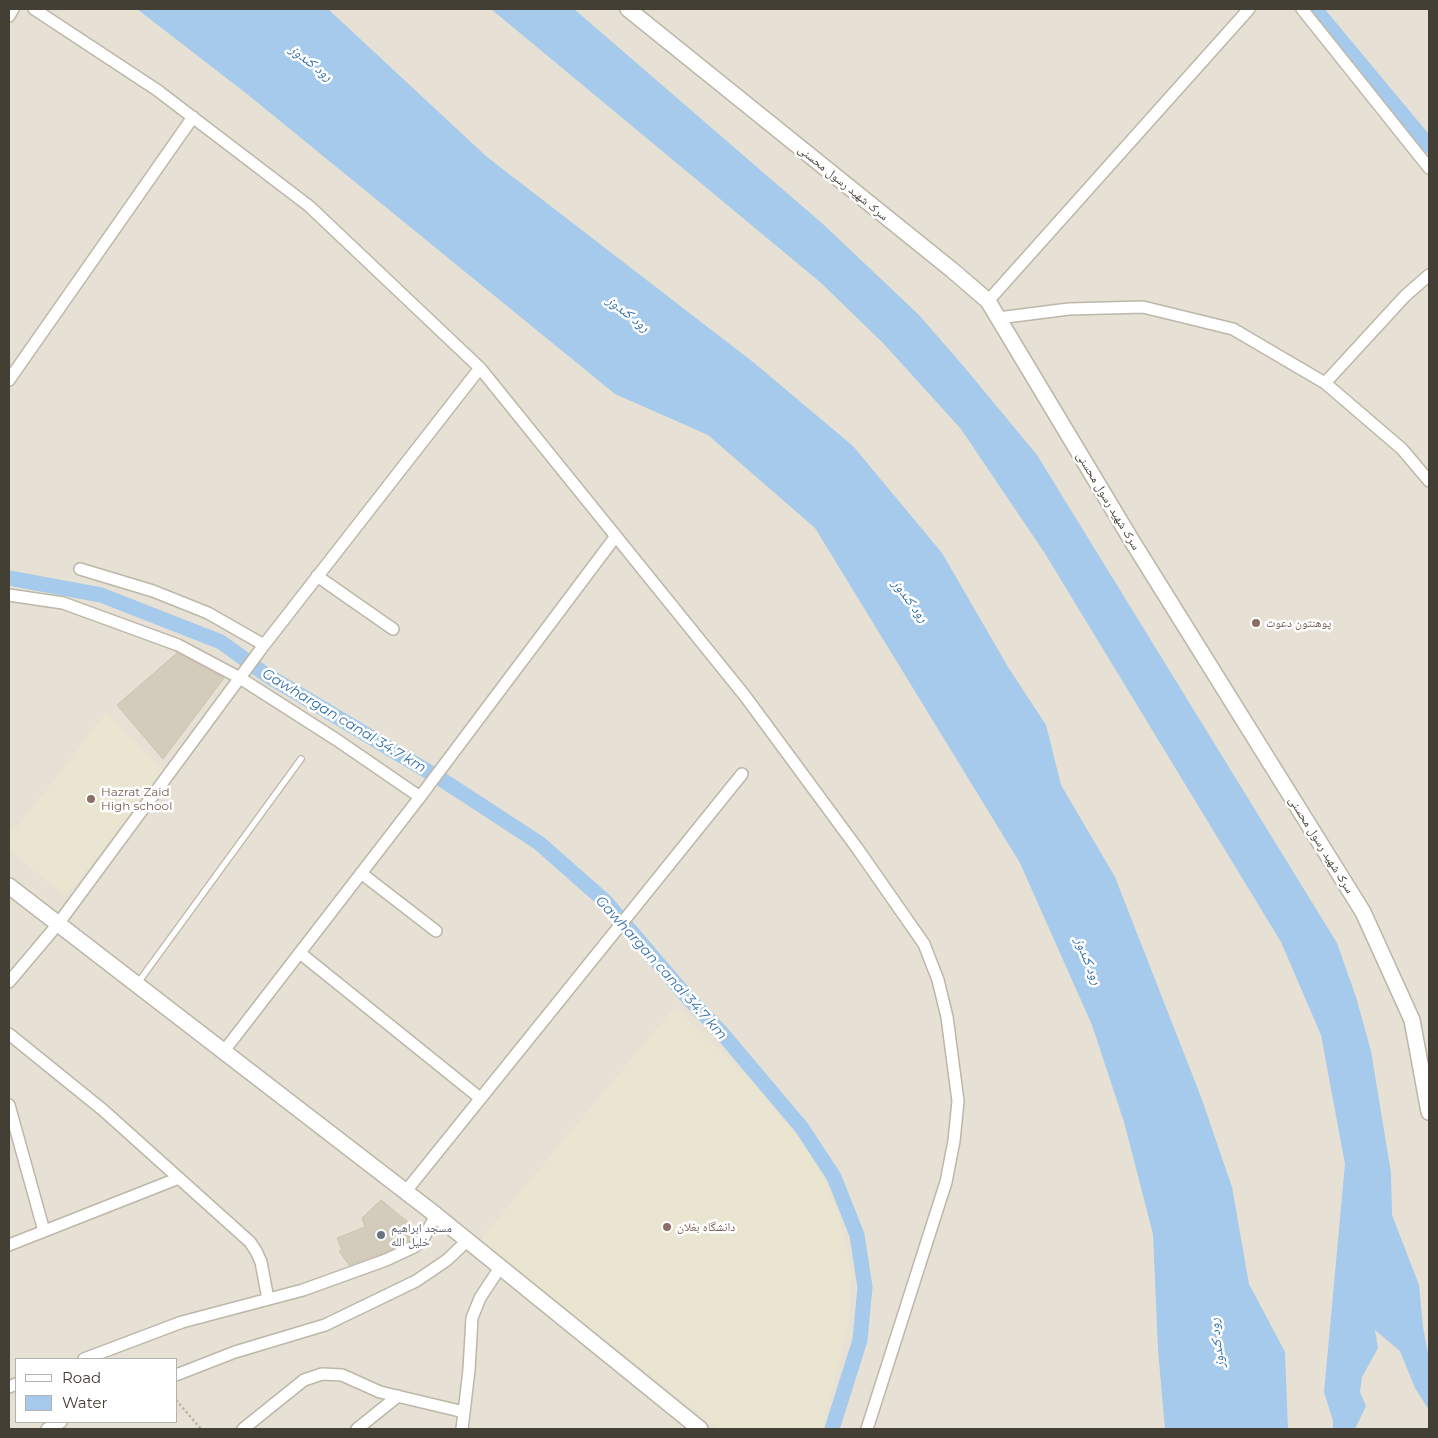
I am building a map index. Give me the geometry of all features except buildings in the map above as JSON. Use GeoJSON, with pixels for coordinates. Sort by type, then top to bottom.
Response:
{"type":"FeatureCollection","features":[{"type":"Feature","properties":{"kind":"street"},"geometry":{"type":"LineString","coordinates":[[9,16],[13,9]]}},
{"type":"Feature","properties":{"kind":"street"},"geometry":{"type":"LineString","coordinates":[[34,9],[158,90],[309,206],[480,368],[746,696],[857,848],[924,944],[938,980],[947,1016],[958,1101],[954,1141],[946,1182],[867,1429]]}},
{"type":"Feature","properties":{"kind":"street","name":"سرک شهید رسول محسنی"},"geometry":{"type":"LineString","coordinates":[[628,9],[988,301],[1138,549],[1363,912],[1412,1020],[1429,1112]]}},
{"type":"Feature","properties":{"kind":"street"},"geometry":{"type":"LineString","coordinates":[[988,301],[1249,9]]}},
{"type":"Feature","properties":{"kind":"street"},"geometry":{"type":"LineString","coordinates":[[1302,9],[1429,168]]}},
{"type":"Feature","properties":{"kind":"street"},"geometry":{"type":"LineString","coordinates":[[9,380],[193,117]]}},
{"type":"Feature","properties":{"kind":"street"},"geometry":{"type":"LineString","coordinates":[[1326,383],[1405,296],[1429,275]]}},
{"type":"Feature","properties":{"kind":"street"},"geometry":{"type":"LineString","coordinates":[[998,318],[1069,309],[1143,308],[1233,329],[1326,383],[1402,449],[1429,481]]}},
{"type":"Feature","properties":{"kind":"street"},"geometry":{"type":"LineString","coordinates":[[9,982],[58,924],[264,645],[480,368]]}},
{"type":"Feature","properties":{"kind":"street"},"geometry":{"type":"LineString","coordinates":[[224,1051],[420,797],[616,536]]}},
{"type":"Feature","properties":{"kind":"street"},"geometry":{"type":"LineString","coordinates":[[80,569],[153,591],[208,613],[264,645]]}},
{"type":"Feature","properties":{"kind":"street"},"geometry":{"type":"LineString","coordinates":[[317,576],[393,629]]}},
{"type":"Feature","properties":{"kind":"street"},"geometry":{"type":"LineString","coordinates":[[9,595],[63,603],[178,645],[240,678],[337,740],[420,797]]}},
{"type":"Feature","properties":{"kind":"street"},"geometry":{"type":"LineString","coordinates":[[406,1191],[742,774]]}},
{"type":"Feature","properties":{"kind":"street"},"geometry":{"type":"LineString","coordinates":[[361,873],[436,931]]}},
{"type":"Feature","properties":{"kind":"street"},"geometry":{"type":"LineString","coordinates":[[9,886],[406,1191],[700,1429]]}},
{"type":"Feature","properties":{"kind":"street"},"geometry":{"type":"LineString","coordinates":[[300,953],[480,1098]]}},
{"type":"Feature","properties":{"kind":"street"},"geometry":{"type":"LineString","coordinates":[[9,1034],[103,1110],[250,1242],[260,1262],[268,1300]]}},
{"type":"Feature","properties":{"kind":"street"},"geometry":{"type":"LineString","coordinates":[[9,1105],[44,1231]]}},
{"type":"Feature","properties":{"kind":"street"},"geometry":{"type":"LineString","coordinates":[[9,1245],[179,1178]]}},
{"type":"Feature","properties":{"kind":"street"},"geometry":{"type":"LineString","coordinates":[[87,1358],[182,1322],[303,1290],[386,1260],[414,1247],[423,1239],[436,1215]]}},
{"type":"Feature","properties":{"kind":"street"},"geometry":{"type":"LineString","coordinates":[[178,1374],[235,1352],[325,1325],[416,1281],[447,1260],[468,1240]]}},
{"type":"Feature","properties":{"kind":"street"},"geometry":{"type":"LineString","coordinates":[[462,1429],[469,1370],[472,1318],[480,1298],[501,1266]]}},
{"type":"Feature","properties":{"kind":"street"},"geometry":{"type":"LineString","coordinates":[[243,1429],[304,1380],[322,1374],[342,1375],[380,1392],[464,1412]]}},
{"type":"Feature","properties":{"kind":"street"},"geometry":{"type":"LineString","coordinates":[[357,1429],[398,1396]]}},
{"type":"Feature","properties":{"kind":"street"},"geometry":{"type":"LineString","coordinates":[[48,1429],[59,1423]]}},
{"type":"Feature","properties":{"kind":"lane"},"geometry":{"type":"LineString","coordinates":[[136,985],[301,759]]}},
{"type":"Feature","properties":{"kind":"path"},"geometry":{"type":"LineString","coordinates":[[178,1402],[201,1429]]}},
{"type":"Feature","properties":{"kind":"shaded area"},"geometry":{"type":"Polygon","coordinates":[[[9,9],[1429,9],[1429,1429],[9,1429],[9,9]]]}},
{"type":"Feature","properties":{"kind":"shaded area","name":"Hazrat Zaid High school"},"geometry":{"type":"Polygon","coordinates":[[[106,713],[165,772],[66,896],[9,850],[9,826],[15,830],[106,713]]]}},
{"type":"Feature","properties":{"kind":"shaded area","name":"دانشگاه بغلان"},"geometry":{"type":"Polygon","coordinates":[[[675,1007],[753,1083],[810,1152],[838,1213],[852,1271],[848,1327],[822,1429],[718,1429],[480,1240],[675,1007]]]}},
{"type":"Feature","properties":{"kind":"water","name":"رود کندوز"},"geometry":{"type":"Polygon","coordinates":[[[137,9],[328,9],[487,157],[753,362],[853,446],[942,553],[1008,667],[1046,725],[1061,785],[1115,877],[1201,1097],[1232,1187],[1249,1284],[1285,1352],[1288,1429],[1165,1429],[1158,1350],[1153,1234],[1124,1122],[1092,1025],[1020,863],[815,528],[708,435],[615,394],[247,94],[137,9]]]}},
{"type":"Feature","properties":{"kind":"water"},"geometry":{"type":"Polygon","coordinates":[[[491,9],[574,9],[824,225],[919,315],[1037,455],[1337,943],[1356,997],[1371,1051],[1391,1173],[1392,1215],[1419,1285],[1423,1327],[1429,1359],[1429,1410],[1415,1388],[1400,1351],[1375,1330],[1378,1348],[1362,1377],[1360,1392],[1366,1406],[1355,1429],[1333,1429],[1333,1421],[1324,1392],[1345,1164],[1321,1035],[1281,942],[1044,552],[961,429],[883,343],[820,282],[491,9]]]}},
{"type":"Feature","properties":{"kind":"waterway"},"geometry":{"type":"LineString","coordinates":[[1315,9],[1429,146]]}},
{"type":"Feature","properties":{"kind":"waterway","name":"Gawhargan canal 34.7 km"},"geometry":{"type":"LineString","coordinates":[[9,578],[101,595],[221,642],[265,674],[444,781],[539,843],[606,902],[688,998],[721,1032],[802,1128],[834,1177],[857,1235],[865,1287],[860,1340],[832,1429]]}},
{"type":"Feature","properties":{"kind":"place","name":"پوهنتون دعوت"},"geometry":{"type":"Point","coordinates":[1256,623]}},
{"type":"Feature","properties":{"kind":"place","name":"Hazrat Zaid High school"},"geometry":{"type":"Point","coordinates":[91,799]}},
{"type":"Feature","properties":{"kind":"place","name":"دانشگاه بغلان"},"geometry":{"type":"Point","coordinates":[667,1227]}},
{"type":"Feature","properties":{"kind":"place","name":"مسجد ابراهیم خلیل الله"},"geometry":{"type":"Point","coordinates":[381,1235]}}]}
